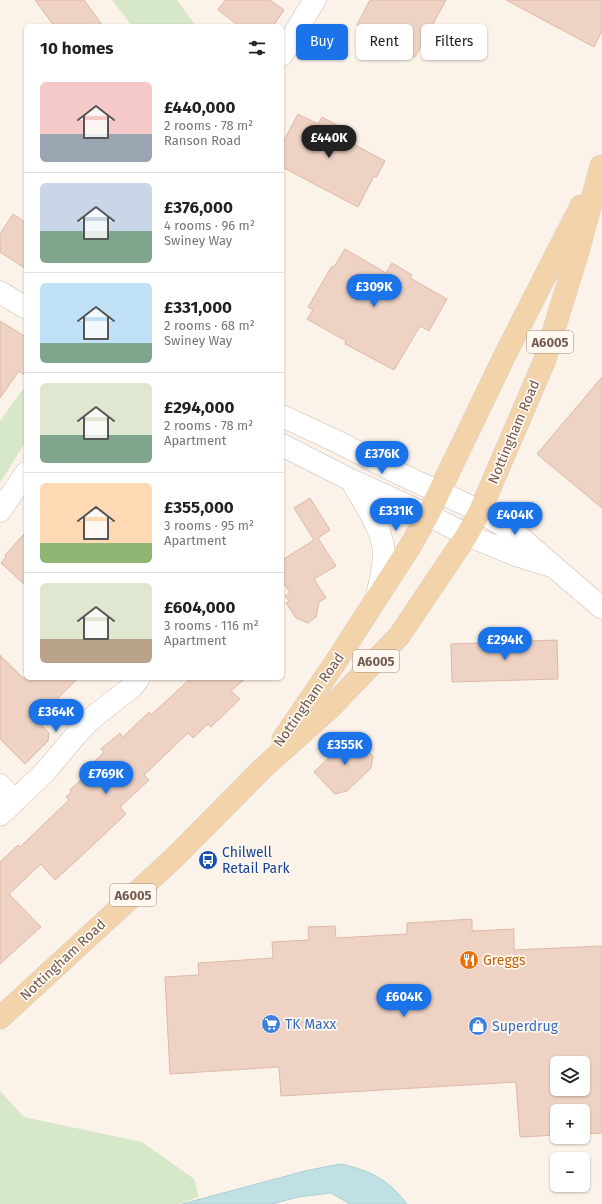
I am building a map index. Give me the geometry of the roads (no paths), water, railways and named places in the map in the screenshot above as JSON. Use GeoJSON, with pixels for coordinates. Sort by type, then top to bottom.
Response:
{"type":"FeatureCollection","features":[{"type":"Feature","properties":{"kind":"main road","name":"Nottingham Road"},"geometry":{"type":"LineString","coordinates":[[262,768],[336,663],[377,596],[409,548],[428,514],[505,355],[602,165]]}},
{"type":"Feature","properties":{"kind":"main road","name":"Nottingham Road"},"geometry":{"type":"LineString","coordinates":[[0,1018],[174,858],[262,768],[329,709],[399,636],[467,535],[480,511],[544,362],[579,248],[602,165]]}},
{"type":"Feature","properties":{"kind":"street"},"geometry":{"type":"LineString","coordinates":[[284,52],[315,0]]}},
{"type":"Feature","properties":{"kind":"street"},"geometry":{"type":"LineString","coordinates":[[0,292],[24,307]]}},
{"type":"Feature","properties":{"kind":"street"},"geometry":{"type":"LineString","coordinates":[[284,417],[338,442],[398,473],[480,511],[520,537],[602,608]]}},
{"type":"Feature","properties":{"kind":"street"},"geometry":{"type":"LineString","coordinates":[[284,446],[350,480],[428,514],[467,535],[516,556],[553,566]]}},
{"type":"Feature","properties":{"kind":"street"},"geometry":{"type":"LineString","coordinates":[[0,511],[24,476]]}},
{"type":"Feature","properties":{"kind":"street"},"geometry":{"type":"LineString","coordinates":[[350,480],[378,529],[384,552],[383,569],[377,596]]}},
{"type":"Feature","properties":{"kind":"street"},"geometry":{"type":"LineString","coordinates":[[0,785],[8,808],[46,772],[91,719],[133,686],[138,680]]}},
{"type":"Feature","properties":{"kind":"water"},"geometry":{"type":"Polygon","coordinates":[[[341,1164],[378,1177],[393,1188],[407,1204],[350,1204],[331,1193],[298,1197],[272,1204],[182,1204],[309,1170],[341,1164]]]}},
{"type":"Feature","properties":{"kind":"place","name":"Chilwell Retail Park"},"geometry":{"type":"Point","coordinates":[208,860]}},
{"type":"Feature","properties":{"kind":"place","name":"Greggs"},"geometry":{"type":"Point","coordinates":[469,960]}},
{"type":"Feature","properties":{"kind":"place","name":"TK Maxx"},"geometry":{"type":"Point","coordinates":[271,1024]}},
{"type":"Feature","properties":{"kind":"place","name":"Superdrug"},"geometry":{"type":"Point","coordinates":[478,1026]}}]}
